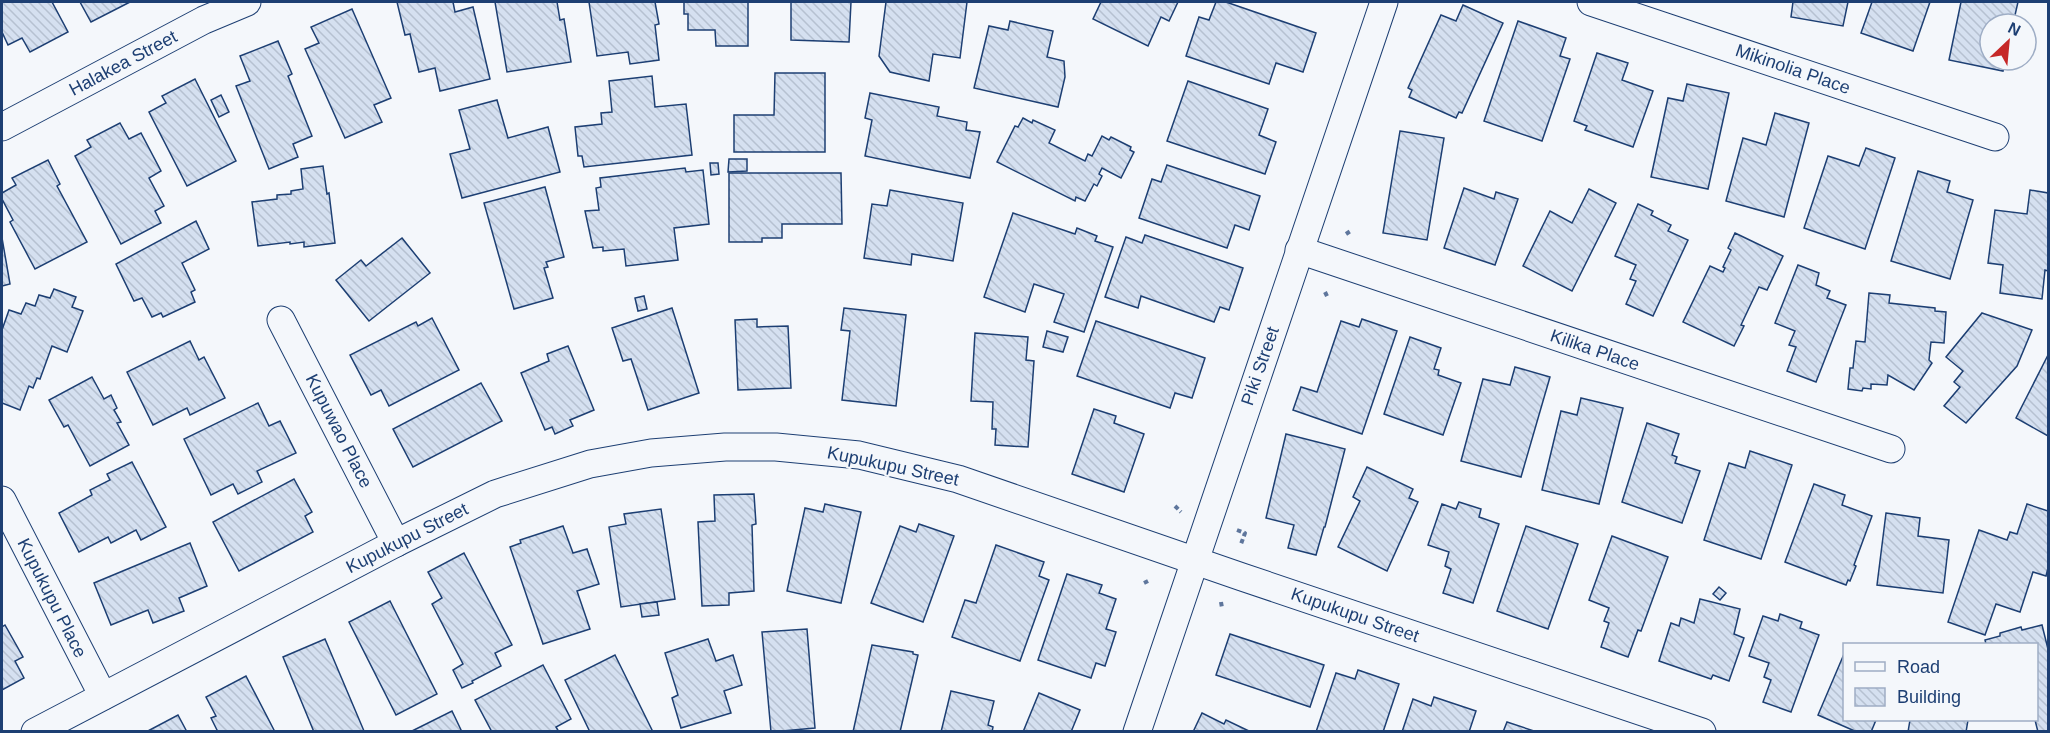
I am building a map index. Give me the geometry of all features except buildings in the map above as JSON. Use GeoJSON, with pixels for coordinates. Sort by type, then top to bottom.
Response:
{"type":"FeatureCollection","features":[{"type":"Feature","properties":{"kind":"street","name":"Halakea Street"},"geometry":{"type":"LineString","coordinates":[[2,127],[204,20],[247,2]]}},
{"type":"Feature","properties":{"kind":"street","name":"Piki Street"},"geometry":{"type":"LineString","coordinates":[[1137,732],[1384,2]]}},
{"type":"Feature","properties":{"kind":"street","name":"Mikinolia Place"},"geometry":{"type":"LineString","coordinates":[[1591,2],[1995,138]]}},
{"type":"Feature","properties":{"kind":"street","name":"Kilika Place"},"geometry":{"type":"LineString","coordinates":[[1299,250],[1891,449]]}},
{"type":"Feature","properties":{"kind":"street","name":"Kupuwao Place"},"geometry":{"type":"LineString","coordinates":[[281,320],[396,543]]}},
{"type":"Feature","properties":{"kind":"street","name":"Kupukupu Street"},"geometry":{"type":"LineString","coordinates":[[35,732],[396,543],[495,494],[590,464],[680,450],[776,447],[860,455],[958,479],[1702,732]]}},
{"type":"Feature","properties":{"kind":"street","name":"Kupukupu Place"},"geometry":{"type":"LineString","coordinates":[[2,500],[103,696]]}},
{"type":"Feature","properties":{"kind":"path"},"geometry":{"type":"LineString","coordinates":[[1346,234],[1352,230]]}},
{"type":"Feature","properties":{"kind":"path"},"geometry":{"type":"LineString","coordinates":[[1325,292],[1328,298]]}},
{"type":"Feature","properties":{"kind":"path"},"geometry":{"type":"LineString","coordinates":[[1175,506],[1181,512]]}},
{"type":"Feature","properties":{"kind":"path"},"geometry":{"type":"LineString","coordinates":[[1237,530],[1245,533],[1241,544]]}},
{"type":"Feature","properties":{"kind":"path"},"geometry":{"type":"LineString","coordinates":[[1144,583],[1150,580]]}},
{"type":"Feature","properties":{"kind":"path"},"geometry":{"type":"LineString","coordinates":[[1221,602],[1222,608]]}}]}
